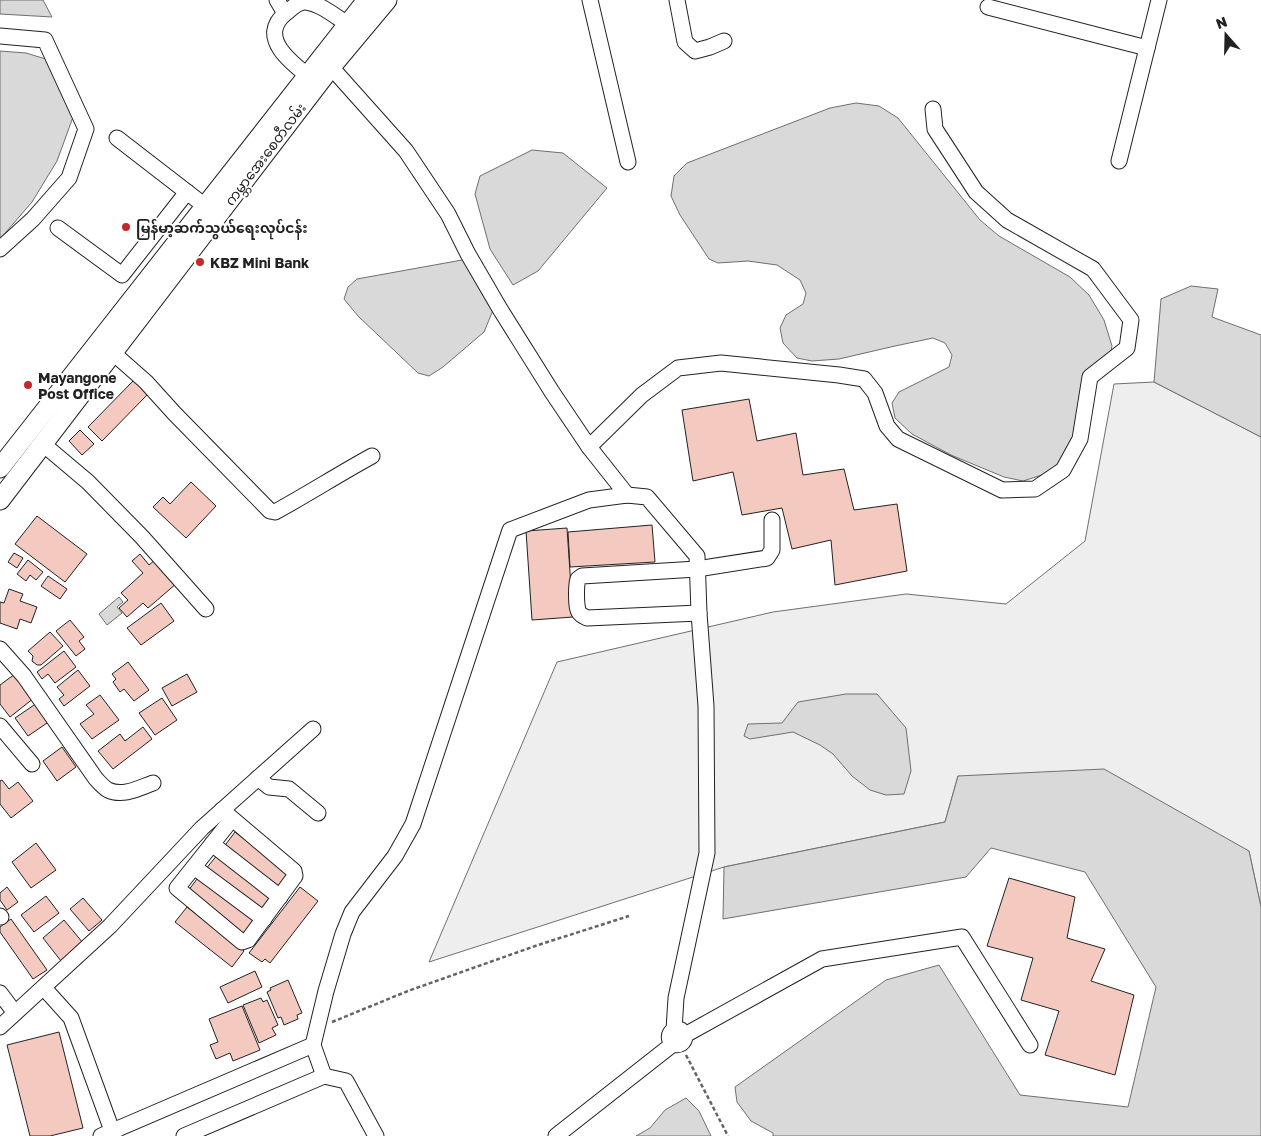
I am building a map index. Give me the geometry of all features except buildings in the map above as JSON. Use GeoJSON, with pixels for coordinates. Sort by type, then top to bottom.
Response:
{"type":"FeatureCollection","features":[{"type":"Feature","properties":{"kind":"main road","name":"ကမ္ဘာအေးစေတီလမ်း"},"geometry":{"type":"LineString","coordinates":[[0,499],[43,444],[101,358],[214,203],[313,80],[347,24],[367,0]]}},
{"type":"Feature","properties":{"kind":"main road","name":"ကမ္ဘာအေးစေတီလမ်း"},"geometry":{"type":"LineString","coordinates":[[313,80],[331,68],[387,0]]}},
{"type":"Feature","properties":{"kind":"main road","name":"ကမ္ဘာအေးစေတီလမ်း"},"geometry":{"type":"LineString","coordinates":[[0,468],[101,358]]}},
{"type":"Feature","properties":{"kind":"street"},"geometry":{"type":"LineString","coordinates":[[277,0],[292,6]]}},
{"type":"Feature","properties":{"kind":"street"},"geometry":{"type":"LineString","coordinates":[[590,0],[628,162]]}},
{"type":"Feature","properties":{"kind":"street"},"geometry":{"type":"LineString","coordinates":[[677,0],[685,42],[695,51],[724,42]]}},
{"type":"Feature","properties":{"kind":"street"},"geometry":{"type":"LineString","coordinates":[[1119,161],[1159,0]]}},
{"type":"Feature","properties":{"kind":"street"},"geometry":{"type":"LineString","coordinates":[[313,80],[284,56],[279,49],[274,34],[278,18],[292,6],[304,1],[319,6],[347,24]]}},
{"type":"Feature","properties":{"kind":"street"},"geometry":{"type":"LineString","coordinates":[[988,7],[1147,48]]}},
{"type":"Feature","properties":{"kind":"street"},"geometry":{"type":"LineString","coordinates":[[0,36],[45,40],[86,129],[69,178],[33,219],[0,250]]}},
{"type":"Feature","properties":{"kind":"street"},"geometry":{"type":"LineString","coordinates":[[331,68],[406,151],[448,214],[468,254],[500,309],[552,392],[589,447],[626,494]]}},
{"type":"Feature","properties":{"kind":"street"},"geometry":{"type":"LineString","coordinates":[[589,447],[642,395],[678,368],[721,363],[864,379],[875,393],[887,426],[898,439],[1002,490],[1035,489],[1063,470],[1080,439],[1090,377],[1127,348],[1131,320],[1093,269],[1007,220],[976,192],[935,129],[933,109]]}},
{"type":"Feature","properties":{"kind":"street"},"geometry":{"type":"LineString","coordinates":[[117,138],[187,192],[214,203]]}},
{"type":"Feature","properties":{"kind":"street"},"geometry":{"type":"LineString","coordinates":[[58,228],[122,275],[187,192]]}},
{"type":"Feature","properties":{"kind":"street"},"geometry":{"type":"LineString","coordinates":[[101,358],[146,382],[270,512],[275,512],[306,495],[338,474],[372,456]]}},
{"type":"Feature","properties":{"kind":"street"},"geometry":{"type":"LineString","coordinates":[[43,444],[88,482],[142,537],[206,609]]}},
{"type":"Feature","properties":{"kind":"street"},"geometry":{"type":"LineString","coordinates":[[324,1076],[313,1045],[343,934],[352,912],[395,856],[413,824],[510,530],[589,500],[626,494],[647,497],[697,556],[706,706],[707,853],[676,998],[678,1038]]}},
{"type":"Feature","properties":{"kind":"street"},"geometry":{"type":"LineString","coordinates":[[699,613],[587,618],[581,616],[578,610],[576,584],[582,576],[697,569],[767,558],[772,550],[772,520]]}},
{"type":"Feature","properties":{"kind":"street"},"geometry":{"type":"LineString","coordinates":[[0,649],[24,676],[96,779],[108,790],[122,793],[137,790],[153,783]]}},
{"type":"Feature","properties":{"kind":"street"},"geometry":{"type":"LineString","coordinates":[[0,726],[32,764]]}},
{"type":"Feature","properties":{"kind":"street"},"geometry":{"type":"LineString","coordinates":[[227,815],[294,871],[295,876],[248,940],[242,942],[177,888],[212,844],[227,815],[258,778],[313,728]]}},
{"type":"Feature","properties":{"kind":"street"},"geometry":{"type":"LineString","coordinates":[[258,778],[269,787],[289,789],[318,813]]}},
{"type":"Feature","properties":{"kind":"street"},"geometry":{"type":"LineString","coordinates":[[0,1027],[110,926],[202,828],[227,815]]}},
{"type":"Feature","properties":{"kind":"street"},"geometry":{"type":"LineString","coordinates":[[212,844],[280,897]]}},
{"type":"Feature","properties":{"kind":"street"},"geometry":{"type":"LineString","coordinates":[[194,867],[264,919]]}},
{"type":"Feature","properties":{"kind":"street"},"geometry":{"type":"LineString","coordinates":[[556,1136],[678,1038],[822,959],[962,937],[1030,1045]]}},
{"type":"Feature","properties":{"kind":"street"},"geometry":{"type":"LineString","coordinates":[[44,988],[71,1018],[109,1134],[313,1045]]}},
{"type":"Feature","properties":{"kind":"street"},"geometry":{"type":"LineString","coordinates":[[0,993],[15,1013]]}},
{"type":"Feature","properties":{"kind":"street"},"geometry":{"type":"LineString","coordinates":[[184,1136],[216,1130],[324,1076],[346,1081],[376,1136]]}},
{"type":"Feature","properties":{"kind":"path"},"geometry":{"type":"LineString","coordinates":[[316,1029],[408,991],[538,945],[629,916]]}},
{"type":"Feature","properties":{"kind":"path"},"geometry":{"type":"LineString","coordinates":[[678,1038],[728,1136]]}},
{"type":"Feature","properties":{"kind":"shaded area"},"geometry":{"type":"Polygon","coordinates":[[[0,0],[43,0],[52,17],[0,14],[0,0]]]}},
{"type":"Feature","properties":{"kind":"shaded area"},"geometry":{"type":"Polygon","coordinates":[[[0,51],[26,53],[49,60],[73,117],[57,161],[32,202],[0,239],[0,51]]]}},
{"type":"Feature","properties":{"kind":"shaded area"},"geometry":{"type":"Polygon","coordinates":[[[856,103],[879,106],[898,118],[980,220],[999,236],[1070,277],[1089,295],[1104,320],[1112,346],[1111,351],[1086,372],[1074,440],[1060,464],[1048,473],[1023,481],[1004,477],[951,455],[912,434],[895,418],[892,403],[899,392],[949,367],[952,355],[945,343],[933,338],[839,359],[812,361],[797,358],[783,343],[780,328],[786,315],[803,304],[806,293],[800,280],[777,265],[748,261],[718,263],[709,259],[680,215],[671,196],[674,176],[687,163],[830,108],[856,103]]]}},
{"type":"Feature","properties":{"kind":"shaded area"},"geometry":{"type":"Polygon","coordinates":[[[532,150],[563,153],[607,188],[538,271],[513,285],[490,249],[475,194],[480,176],[532,150]]]}},
{"type":"Feature","properties":{"kind":"shaded area"},"geometry":{"type":"Polygon","coordinates":[[[473,258],[496,303],[484,332],[443,367],[429,376],[418,373],[358,316],[344,299],[348,287],[357,279],[473,258]]]}},
{"type":"Feature","properties":{"kind":"shaded area"},"geometry":{"type":"Polygon","coordinates":[[[1191,286],[1218,289],[1212,317],[1261,335],[1261,437],[1154,382],[1161,299],[1191,286]]]}},
{"type":"Feature","properties":{"kind":"shaded area"},"geometry":{"type":"Polygon","coordinates":[[[1154,382],[1261,437],[1261,907],[1249,851],[958,776],[945,822],[724,867],[429,962],[557,662],[773,612],[906,594],[1006,604],[1085,541],[1114,384],[1154,382]]]}},
{"type":"Feature","properties":{"kind":"shaded area"},"geometry":{"type":"Polygon","coordinates":[[[119,597],[123,602],[117,607],[122,613],[107,625],[99,614],[119,597]]]}},
{"type":"Feature","properties":{"kind":"shaded area"},"geometry":{"type":"Polygon","coordinates":[[[846,694],[877,694],[906,728],[911,771],[904,794],[886,795],[870,790],[852,776],[833,754],[820,745],[793,732],[750,739],[744,736],[748,724],[782,723],[798,702],[846,694]]]}},
{"type":"Feature","properties":{"kind":"shaded area"},"geometry":{"type":"Polygon","coordinates":[[[1104,769],[1249,851],[1261,907],[1261,1136],[773,1136],[773,1133],[751,1121],[737,1102],[735,1087],[886,980],[939,965],[1020,1095],[1128,1107],[1156,987],[1085,872],[991,848],[966,877],[723,919],[724,867],[945,822],[958,776],[1104,769]]]}},
{"type":"Feature","properties":{"kind":"shaded area"},"geometry":{"type":"Polygon","coordinates":[[[686,1098],[699,1111],[711,1136],[636,1136],[650,1128],[665,1110],[686,1098]]]}},
{"type":"Feature","properties":{"kind":"place","name":"မြန်မာ့ဆက်သွယ်ရေးလုပ်ငန်း"},"geometry":{"type":"Point","coordinates":[126,227]}},
{"type":"Feature","properties":{"kind":"place","name":"KBZ Mini Bank"},"geometry":{"type":"Point","coordinates":[200,262]}},
{"type":"Feature","properties":{"kind":"place","name":"Mayangone Post Office"},"geometry":{"type":"Point","coordinates":[28,385]}}]}
